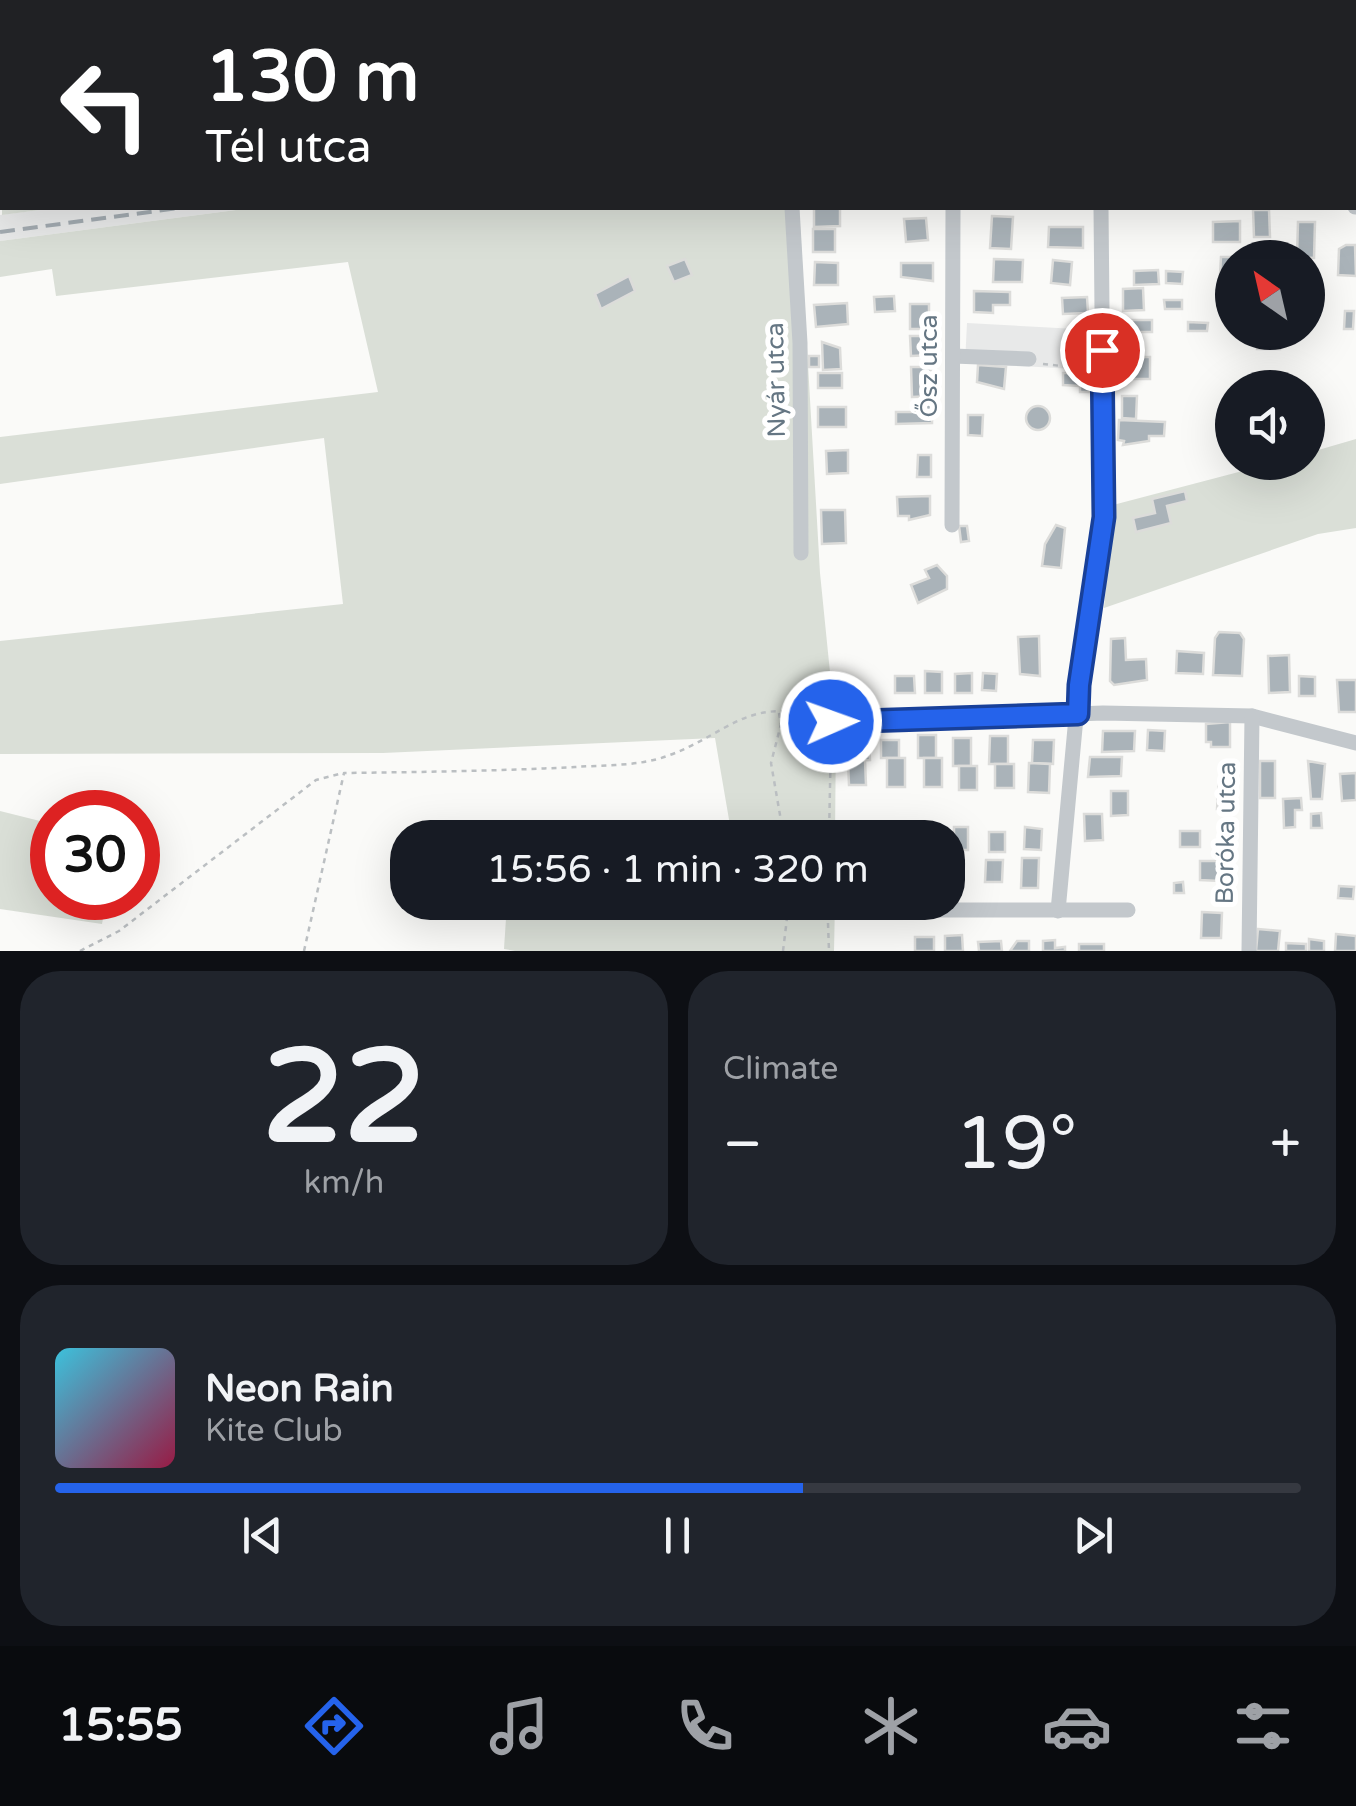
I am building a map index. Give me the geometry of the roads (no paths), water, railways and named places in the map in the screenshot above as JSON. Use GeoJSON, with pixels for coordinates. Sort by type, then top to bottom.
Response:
{"type":"FeatureCollection","features":[{"type":"Feature","properties":{"kind":"street","name":"Nyár utca"},"geometry":{"type":"LineString","coordinates":[[792,210],[800,343],[801,553]]}},
{"type":"Feature","properties":{"kind":"street","name":"Ősz utca"},"geometry":{"type":"LineString","coordinates":[[952,525],[953,210]]}},
{"type":"Feature","properties":{"kind":"street"},"geometry":{"type":"LineString","coordinates":[[1058,910],[1079,685],[1104,517],[1101,210]]}},
{"type":"Feature","properties":{"kind":"street"},"geometry":{"type":"LineString","coordinates":[[953,356],[1029,359]]}},
{"type":"Feature","properties":{"kind":"street"},"geometry":{"type":"LineString","coordinates":[[831,722],[1078,714],[1252,716],[1356,744]]}},
{"type":"Feature","properties":{"kind":"street","name":"Boróka utca"},"geometry":{"type":"LineString","coordinates":[[1249,951],[1252,716]]}},
{"type":"Feature","properties":{"kind":"street"},"geometry":{"type":"LineString","coordinates":[[965,910],[1128,910]]}},
{"type":"Feature","properties":{"kind":"railway"},"geometry":{"type":"LineString","coordinates":[[0,232],[164,210]]}}]}
